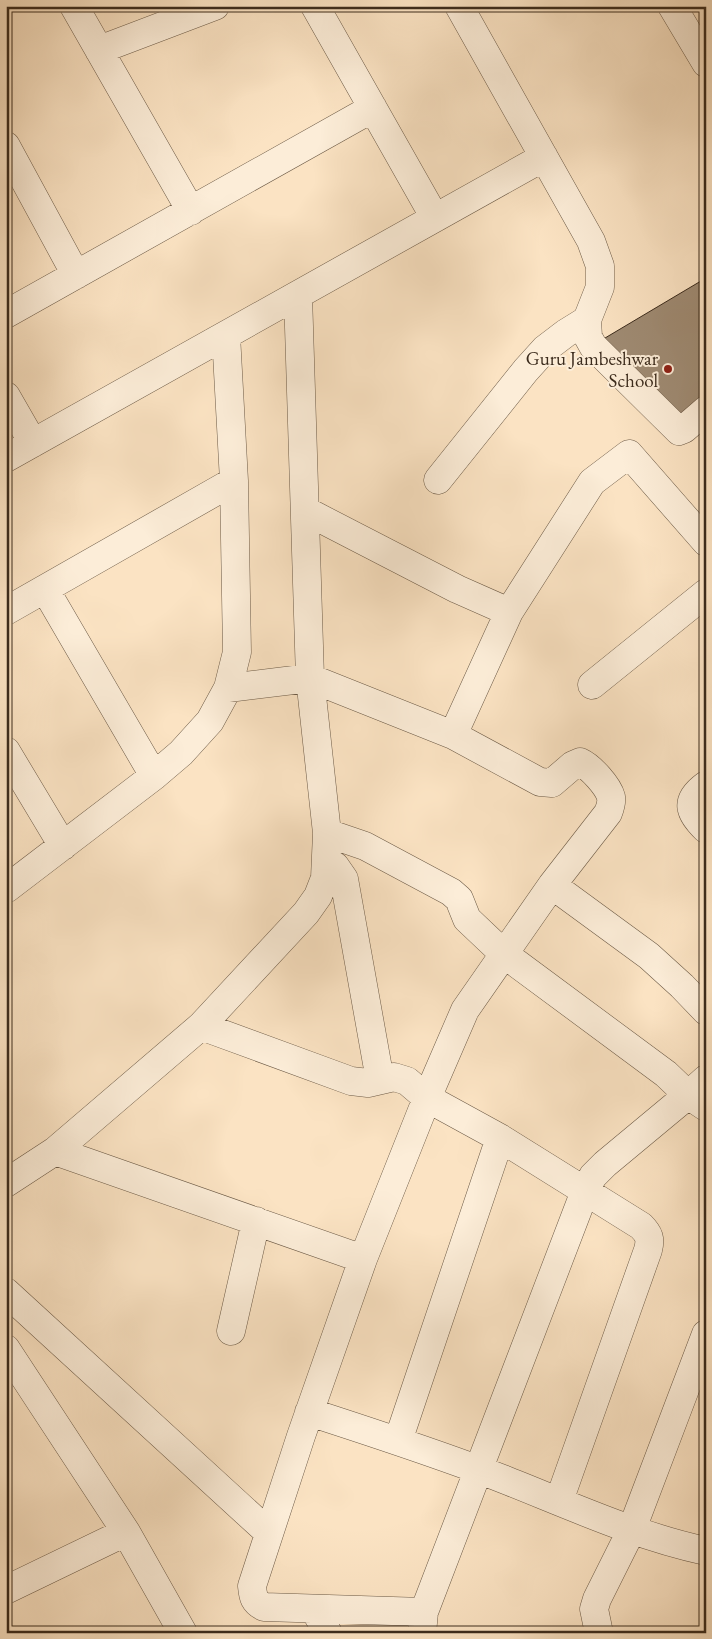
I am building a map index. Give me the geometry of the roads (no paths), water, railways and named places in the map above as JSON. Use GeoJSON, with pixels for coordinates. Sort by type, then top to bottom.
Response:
{"type":"FeatureCollection","features":[{"type":"Feature","properties":{"kind":"street"},"geometry":{"type":"LineString","coordinates":[[74,6],[191,211]]}},
{"type":"Feature","properties":{"kind":"street"},"geometry":{"type":"LineString","coordinates":[[99,50],[215,6]]}},
{"type":"Feature","properties":{"kind":"street"},"geometry":{"type":"LineString","coordinates":[[315,6],[435,218]]}},
{"type":"Feature","properties":{"kind":"street"},"geometry":{"type":"LineString","coordinates":[[459,6],[591,241],[600,266],[600,287],[587,320],[588,337],[593,346],[679,430],[684,429],[706,410]]}},
{"type":"Feature","properties":{"kind":"street"},"geometry":{"type":"LineString","coordinates":[[672,6],[706,63]]}},
{"type":"Feature","properties":{"kind":"street"},"geometry":{"type":"LineString","coordinates":[[6,314],[373,108]]}},
{"type":"Feature","properties":{"kind":"street"},"geometry":{"type":"LineString","coordinates":[[6,146],[76,275]]}},
{"type":"Feature","properties":{"kind":"street"},"geometry":{"type":"LineString","coordinates":[[6,458],[544,157]]}},
{"type":"Feature","properties":{"kind":"street"},"geometry":{"type":"LineString","coordinates":[[6,1183],[55,1150],[201,1026],[306,913],[318,896],[325,878],[327,833],[310,678],[298,295]]}},
{"type":"Feature","properties":{"kind":"street"},"geometry":{"type":"LineString","coordinates":[[438,480],[526,370],[546,349],[566,333],[587,320]]}},
{"type":"Feature","properties":{"kind":"street"},"geometry":{"type":"LineString","coordinates":[[6,889],[154,776],[181,753],[210,721],[228,688],[237,652],[234,481],[226,335]]}},
{"type":"Feature","properties":{"kind":"street"},"geometry":{"type":"LineString","coordinates":[[6,396],[33,443]]}},
{"type":"Feature","properties":{"kind":"street"},"geometry":{"type":"LineString","coordinates":[[453,735],[509,612],[592,482],[629,454],[706,542]]}},
{"type":"Feature","properties":{"kind":"street"},"geometry":{"type":"LineString","coordinates":[[6,611],[234,481]]}},
{"type":"Feature","properties":{"kind":"street"},"geometry":{"type":"LineString","coordinates":[[306,511],[457,589],[509,612]]}},
{"type":"Feature","properties":{"kind":"street"},"geometry":{"type":"LineString","coordinates":[[45,589],[154,776]]}},
{"type":"Feature","properties":{"kind":"street"},"geometry":{"type":"LineString","coordinates":[[592,685],[706,593]]}},
{"type":"Feature","properties":{"kind":"street"},"geometry":{"type":"LineString","coordinates":[[228,688],[310,678],[453,735],[540,782],[552,782],[573,765],[580,762],[591,769],[611,797],[608,813],[552,885],[504,954],[465,1010],[427,1098],[363,1259],[309,1412],[252,1586],[253,1596],[257,1604],[264,1607],[314,1609],[423,1622],[585,1191],[593,1176],[605,1164],[700,1094],[666,1074],[504,954],[467,919],[459,900],[451,892],[365,846],[327,833]]}},
{"type":"Feature","properties":{"kind":"street"},"geometry":{"type":"LineString","coordinates":[[6,751],[63,846]]}},
{"type":"Feature","properties":{"kind":"street"},"geometry":{"type":"LineString","coordinates":[[706,785],[692,799],[691,809],[697,820],[706,829]]}},
{"type":"Feature","properties":{"kind":"street"},"geometry":{"type":"LineString","coordinates":[[327,861],[335,866],[344,879],[380,1080]]}},
{"type":"Feature","properties":{"kind":"street"},"geometry":{"type":"LineString","coordinates":[[552,885],[649,956],[706,1011]]}},
{"type":"Feature","properties":{"kind":"street"},"geometry":{"type":"LineString","coordinates":[[201,1026],[351,1082],[368,1083],[394,1077],[407,1080],[427,1098],[500,1138],[640,1226],[648,1233],[650,1241],[559,1500]]}},
{"type":"Feature","properties":{"kind":"street"},"geometry":{"type":"LineString","coordinates":[[398,1441],[500,1138]]}},
{"type":"Feature","properties":{"kind":"street"},"geometry":{"type":"LineString","coordinates":[[55,1150],[363,1259]]}},
{"type":"Feature","properties":{"kind":"street"},"geometry":{"type":"LineString","coordinates":[[232,1331],[256,1221]]}},
{"type":"Feature","properties":{"kind":"street"},"geometry":{"type":"LineString","coordinates":[[6,1292],[269,1533]]}},
{"type":"Feature","properties":{"kind":"street"},"geometry":{"type":"LineString","coordinates":[[599,1633],[594,1609],[632,1530],[697,1385],[706,1334]]}},
{"type":"Feature","properties":{"kind":"street"},"geometry":{"type":"LineString","coordinates":[[9,1357],[126,1532],[183,1633]]}},
{"type":"Feature","properties":{"kind":"street"},"geometry":{"type":"LineString","coordinates":[[309,1412],[479,1469],[632,1530],[706,1551]]}},
{"type":"Feature","properties":{"kind":"street"},"geometry":{"type":"LineString","coordinates":[[6,1590],[126,1532]]}},
{"type":"Feature","properties":{"kind":"street"},"geometry":{"type":"LineString","coordinates":[[314,1609],[328,1633]]}},
{"type":"Feature","properties":{"kind":"place","name":"Guru Jambeshwar School"},"geometry":{"type":"Point","coordinates":[668,369]}}]}
